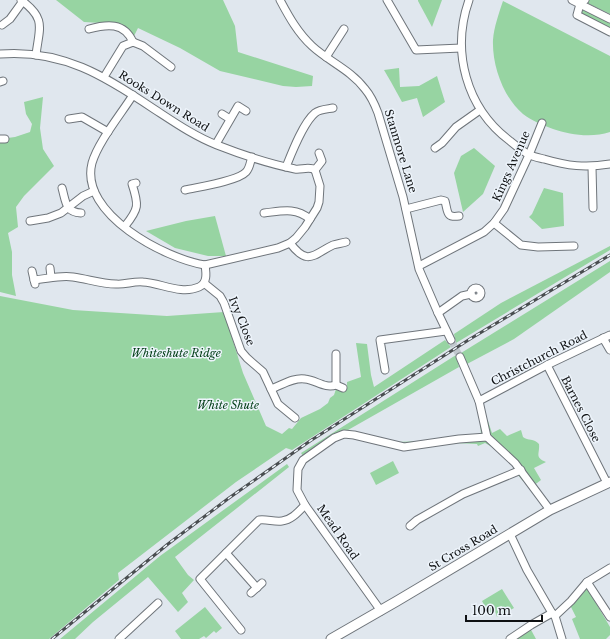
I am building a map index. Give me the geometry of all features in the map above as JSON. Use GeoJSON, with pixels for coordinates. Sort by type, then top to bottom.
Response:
{"type":"FeatureCollection","features":[{"type":"Feature","properties":{"kind":"main road","name":"St Cross Road"},"geometry":{"type":"LineString","coordinates":[[331,639],[550,510],[609,482]]}},
{"type":"Feature","properties":{"kind":"street"},"geometry":{"type":"LineString","coordinates":[[387,0],[416,50],[461,48]]}},
{"type":"Feature","properties":{"kind":"street"},"geometry":{"type":"LineString","coordinates":[[469,0],[464,15],[461,48],[468,85],[480,110],[500,134],[529,155],[562,165],[592,167],[610,164]]}},
{"type":"Feature","properties":{"kind":"street"},"geometry":{"type":"LineString","coordinates":[[572,0],[582,2],[610,19]]}},
{"type":"Feature","properties":{"kind":"street"},"geometry":{"type":"LineString","coordinates":[[2,25],[10,19],[22,1],[34,10],[40,23],[36,55]]}},
{"type":"Feature","properties":{"kind":"street","name":"Stanmore Lane"},"geometry":{"type":"LineString","coordinates":[[283,1],[298,31],[313,46],[360,84],[374,103],[406,209],[419,266],[438,313],[451,340]]}},
{"type":"Feature","properties":{"kind":"street"},"geometry":{"type":"LineString","coordinates":[[582,2],[577,15],[610,32]]}},
{"type":"Feature","properties":{"kind":"street"},"geometry":{"type":"LineString","coordinates":[[89,29],[106,25],[118,27],[127,33],[133,42],[143,46],[159,63],[171,68]]}},
{"type":"Feature","properties":{"kind":"street"},"geometry":{"type":"LineString","coordinates":[[326,57],[344,29]]}},
{"type":"Feature","properties":{"kind":"street"},"geometry":{"type":"LineString","coordinates":[[104,77],[123,46],[133,42]]}},
{"type":"Feature","properties":{"kind":"street","name":"Rooks Down Road"},"geometry":{"type":"LineString","coordinates":[[0,54],[24,53],[78,65],[104,77],[181,127],[216,144],[252,157],[296,170],[312,168],[315,170]]}},
{"type":"Feature","properties":{"kind":"street"},"geometry":{"type":"LineString","coordinates":[[133,95],[97,151],[92,164],[94,191],[106,211],[114,219],[160,250],[194,263],[205,265],[278,248],[290,243],[301,232],[317,208],[320,196],[320,186],[315,170],[322,161],[319,153]]}},
{"type":"Feature","properties":{"kind":"street"},"geometry":{"type":"LineString","coordinates":[[216,144],[238,106],[246,111]]}},
{"type":"Feature","properties":{"kind":"street"},"geometry":{"type":"LineString","coordinates":[[286,167],[298,138],[315,109],[333,108]]}},
{"type":"Feature","properties":{"kind":"street"},"geometry":{"type":"LineString","coordinates":[[435,148],[442,143],[456,127],[480,110]]}},
{"type":"Feature","properties":{"kind":"street"},"geometry":{"type":"LineString","coordinates":[[222,114],[230,119]]}},
{"type":"Feature","properties":{"kind":"street"},"geometry":{"type":"LineString","coordinates":[[69,119],[82,117],[108,132]]}},
{"type":"Feature","properties":{"kind":"street","name":"Kings Avenue"},"geometry":{"type":"LineString","coordinates":[[419,266],[484,232],[494,223],[504,209],[542,123]]}},
{"type":"Feature","properties":{"kind":"street"},"geometry":{"type":"LineString","coordinates":[[185,190],[195,185],[220,183],[242,175],[248,168],[252,157]]}},
{"type":"Feature","properties":{"kind":"street"},"geometry":{"type":"LineString","coordinates":[[592,167],[594,208]]}},
{"type":"Feature","properties":{"kind":"street"},"geometry":{"type":"LineString","coordinates":[[125,226],[135,215],[137,209],[138,202],[132,184],[136,183]]}},
{"type":"Feature","properties":{"kind":"street"},"geometry":{"type":"LineString","coordinates":[[62,188],[68,208],[72,213],[81,214]]}},
{"type":"Feature","properties":{"kind":"street"},"geometry":{"type":"LineString","coordinates":[[30,221],[48,218],[61,213],[83,196],[94,191]]}},
{"type":"Feature","properties":{"kind":"street"},"geometry":{"type":"LineString","coordinates":[[406,209],[441,200],[444,201],[450,216],[459,216]]}},
{"type":"Feature","properties":{"kind":"street"},"geometry":{"type":"LineString","coordinates":[[264,213],[293,211],[304,214],[310,219]]}},
{"type":"Feature","properties":{"kind":"street"},"geometry":{"type":"LineString","coordinates":[[494,223],[522,245],[538,247],[574,246]]}},
{"type":"Feature","properties":{"kind":"street"},"geometry":{"type":"LineString","coordinates":[[290,243],[300,254],[309,256],[318,254],[335,244],[346,242]]}},
{"type":"Feature","properties":{"kind":"street"},"geometry":{"type":"LineString","coordinates":[[32,271],[35,283],[51,277],[73,277],[99,283],[116,284],[142,282],[186,290],[200,286],[204,283],[206,278],[205,265]]}},
{"type":"Feature","properties":{"kind":"street"},"geometry":{"type":"LineString","coordinates":[[50,268],[51,277]]}},
{"type":"Feature","properties":{"kind":"street","name":"Ivy Close"},"geometry":{"type":"LineString","coordinates":[[204,283],[220,296],[224,303],[241,350],[246,358],[263,372],[278,404],[295,418]]}},
{"type":"Feature","properties":{"kind":"street"},"geometry":{"type":"LineString","coordinates":[[438,313],[462,296],[471,294]]}},
{"type":"Feature","properties":{"kind":"street"},"geometry":{"type":"LineString","coordinates":[[385,370],[380,340],[446,331]]}},
{"type":"Feature","properties":{"kind":"street"},"geometry":{"type":"LineString","coordinates":[[607,337],[610,350]]}},
{"type":"Feature","properties":{"kind":"street","name":"Christchurch Road"},"geometry":{"type":"LineString","coordinates":[[479,401],[547,365],[607,337]]}},
{"type":"Feature","properties":{"kind":"street"},"geometry":{"type":"LineString","coordinates":[[271,389],[302,378],[326,386],[340,386],[336,354]]}},
{"type":"Feature","properties":{"kind":"street"},"geometry":{"type":"LineString","coordinates":[[460,357],[479,401],[487,437],[515,463],[550,510]]}},
{"type":"Feature","properties":{"kind":"street","name":"Barnes Close"},"geometry":{"type":"LineString","coordinates":[[547,365],[609,482]]}},
{"type":"Feature","properties":{"kind":"street","name":"Mead Road"},"geometry":{"type":"LineString","coordinates":[[380,611],[305,505],[297,490],[298,469],[303,460],[328,441],[344,434],[404,447],[459,439],[487,437]]}},
{"type":"Feature","properties":{"kind":"street"},"geometry":{"type":"LineString","coordinates":[[410,526],[426,514],[463,494],[521,470]]}},
{"type":"Feature","properties":{"kind":"street"},"geometry":{"type":"LineString","coordinates":[[241,630],[200,578],[259,520],[266,519],[282,521],[292,518],[305,505]]}},
{"type":"Feature","properties":{"kind":"street"},"geometry":{"type":"LineString","coordinates":[[510,534],[528,570],[554,614],[562,639]]}},
{"type":"Feature","properties":{"kind":"street"},"geometry":{"type":"LineString","coordinates":[[226,553],[259,586],[250,593]]}},
{"type":"Feature","properties":{"kind":"street"},"geometry":{"type":"LineString","coordinates":[[510,639],[531,625],[554,614],[571,601],[587,582],[610,568]]}},
{"type":"Feature","properties":{"kind":"street"},"geometry":{"type":"LineString","coordinates":[[587,582],[610,617]]}},
{"type":"Feature","properties":{"kind":"street"},"geometry":{"type":"LineString","coordinates":[[119,639],[158,603]]}},
{"type":"Feature","properties":{"kind":"green space"},"geometry":{"type":"Polygon","coordinates":[[[56,0],[223,0],[235,26],[238,52],[313,76],[312,86],[283,86],[220,71],[180,48],[138,28],[133,38],[101,23],[84,22],[56,0]]]}},
{"type":"Feature","properties":{"kind":"green space"},"geometry":{"type":"Polygon","coordinates":[[[442,0],[432,27],[418,1],[442,0]]]}},
{"type":"Feature","properties":{"kind":"green space"},"geometry":{"type":"Polygon","coordinates":[[[586,0],[610,0],[610,14],[585,2],[586,0]]]}},
{"type":"Feature","properties":{"kind":"green space"},"geometry":{"type":"Polygon","coordinates":[[[503,1],[610,56],[610,132],[589,135],[560,131],[530,119],[516,107],[504,90],[494,60],[494,30],[503,1]]]}},
{"type":"Feature","properties":{"kind":"green space"},"geometry":{"type":"Polygon","coordinates":[[[581,8],[610,19],[610,30],[581,16],[581,8]]]}},
{"type":"Feature","properties":{"kind":"green space"},"geometry":{"type":"Polygon","coordinates":[[[399,68],[400,87],[419,86],[437,76],[445,102],[423,117],[417,98],[402,102],[384,70],[399,68]]]}},
{"type":"Feature","properties":{"kind":"green space"},"geometry":{"type":"Polygon","coordinates":[[[43,97],[40,128],[43,149],[54,166],[24,196],[16,207],[18,227],[8,233],[12,252],[12,275],[16,296],[0,292],[0,139],[15,137],[30,132],[32,124],[26,114],[24,102],[43,97]]]}},
{"type":"Feature","properties":{"kind":"green space"},"geometry":{"type":"Polygon","coordinates":[[[474,148],[495,166],[483,194],[463,212],[454,173],[461,156],[474,148]]]}},
{"type":"Feature","properties":{"kind":"green space"},"geometry":{"type":"Polygon","coordinates":[[[544,188],[563,193],[564,226],[542,229],[529,217],[532,214],[544,188]]]}},
{"type":"Feature","properties":{"kind":"green space"},"geometry":{"type":"Polygon","coordinates":[[[215,216],[226,256],[208,256],[175,248],[146,231],[186,221],[215,216]]]}},
{"type":"Feature","properties":{"kind":"green space"},"geometry":{"type":"Polygon","coordinates":[[[610,246],[610,250],[456,343],[454,334],[501,303],[610,246]]]}},
{"type":"Feature","properties":{"kind":"green space"},"geometry":{"type":"Polygon","coordinates":[[[610,261],[610,272],[514,339],[467,364],[461,353],[610,261]]]}},
{"type":"Feature","properties":{"kind":"green space"},"geometry":{"type":"Polygon","coordinates":[[[0,296],[73,310],[167,316],[224,312],[243,373],[266,426],[282,434],[289,428],[292,429],[301,418],[320,409],[328,403],[330,398],[334,395],[336,389],[347,389],[347,382],[361,377],[356,343],[367,344],[374,387],[445,340],[451,347],[292,450],[286,448],[236,482],[118,573],[119,580],[49,639],[0,639],[0,296]]]}},
{"type":"Feature","properties":{"kind":"green space"},"geometry":{"type":"Polygon","coordinates":[[[456,355],[459,367],[348,430],[395,442],[425,441],[427,447],[410,450],[345,437],[335,440],[312,456],[303,456],[301,453],[456,355]]]}},
{"type":"Feature","properties":{"kind":"green space"},"geometry":{"type":"Polygon","coordinates":[[[488,421],[492,433],[500,429],[507,436],[521,430],[523,437],[539,444],[538,455],[546,462],[534,468],[541,480],[533,486],[528,478],[523,481],[513,469],[515,466],[501,452],[485,443],[478,446],[477,444],[454,443],[452,439],[481,434],[480,423],[488,421]]]}},
{"type":"Feature","properties":{"kind":"green space"},"geometry":{"type":"Polygon","coordinates":[[[393,461],[399,473],[376,485],[370,473],[393,461]]]}},
{"type":"Feature","properties":{"kind":"green space"},"geometry":{"type":"Polygon","coordinates":[[[287,464],[289,467],[175,557],[188,575],[194,580],[182,593],[188,602],[178,612],[148,577],[93,622],[75,639],[60,639],[160,556],[287,464]]]}},
{"type":"Feature","properties":{"kind":"green space"},"geometry":{"type":"Polygon","coordinates":[[[586,586],[610,627],[610,635],[606,639],[580,639],[572,619],[576,617],[570,605],[586,586]]]}},
{"type":"Feature","properties":{"kind":"green space"},"geometry":{"type":"Polygon","coordinates":[[[502,589],[514,608],[497,617],[495,611],[489,614],[482,601],[502,589]]]}},
{"type":"Feature","properties":{"kind":"green space"},"geometry":{"type":"Polygon","coordinates":[[[205,607],[222,628],[216,633],[214,631],[206,638],[204,636],[199,639],[181,639],[175,631],[205,607]]]}},
{"type":"Feature","properties":{"kind":"green space"},"geometry":{"type":"Polygon","coordinates":[[[530,628],[536,639],[514,639],[530,628]]]}},
{"type":"Feature","properties":{"kind":"tunnel"},"geometry":{"type":"LineString","coordinates":[[451,340],[460,357]]}},
{"type":"Feature","properties":{"kind":"railway"},"geometry":{"type":"LineString","coordinates":[[52,639],[168,544],[229,498],[310,441],[470,339],[610,255]]}},
{"type":"Feature","properties":{"kind":"park label","name":"Whiteshute Ridge"},"geometry":{"type":"Point","coordinates":[176,353]}},
{"type":"Feature","properties":{"kind":"park label","name":"White Shute"},"geometry":{"type":"Point","coordinates":[228,405]}}]}
